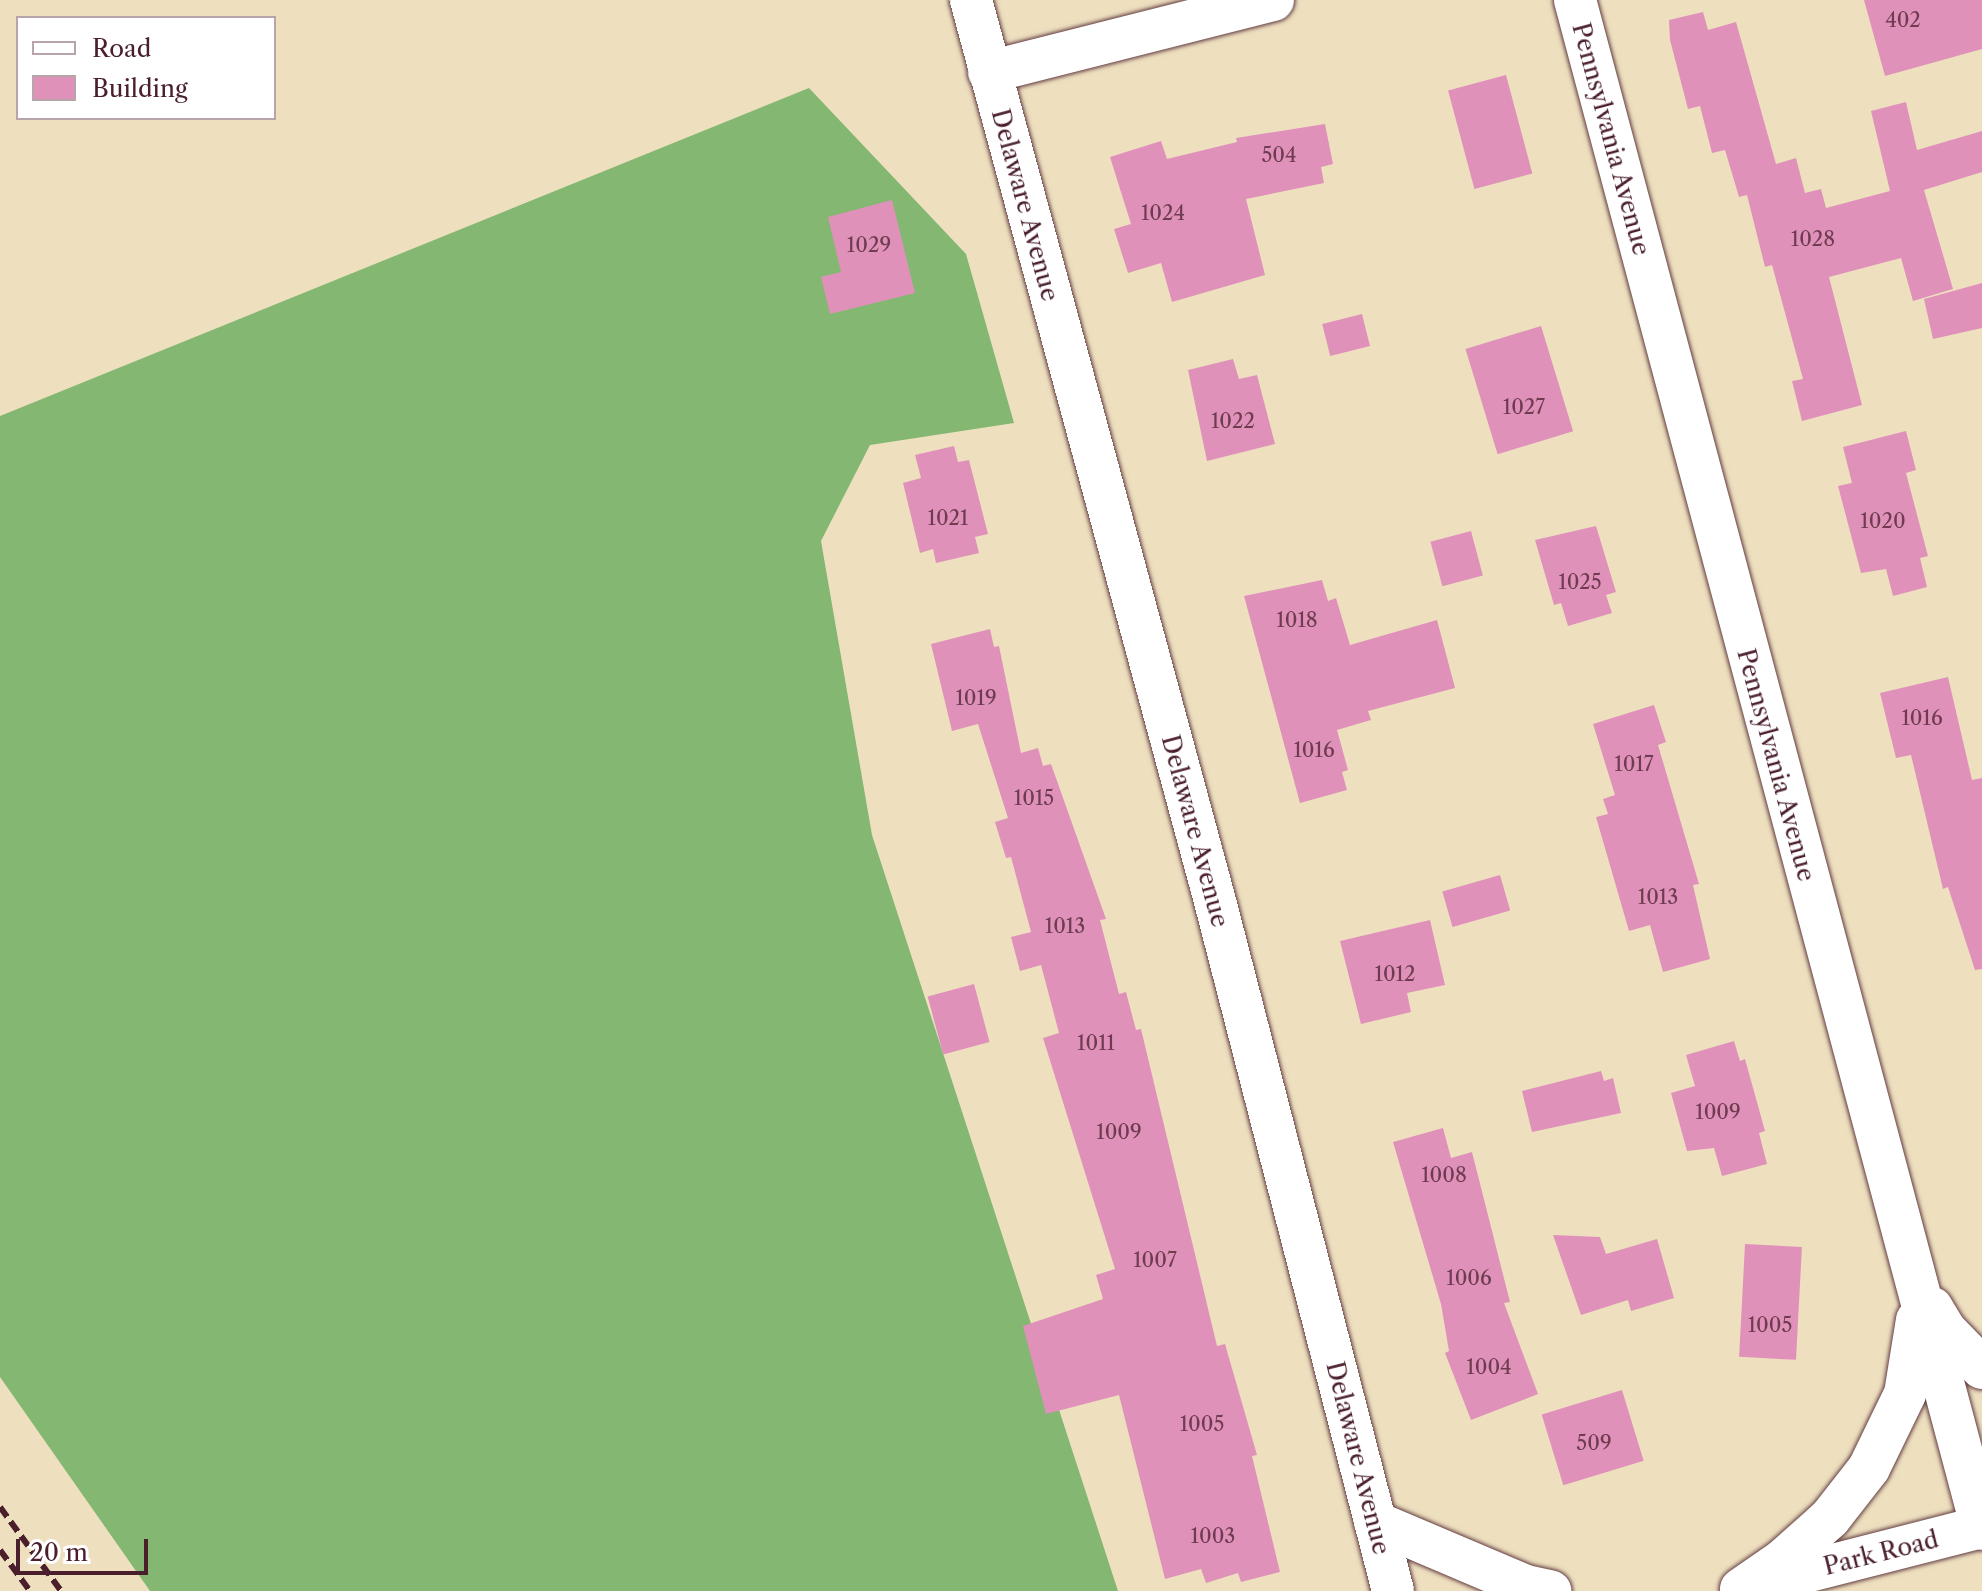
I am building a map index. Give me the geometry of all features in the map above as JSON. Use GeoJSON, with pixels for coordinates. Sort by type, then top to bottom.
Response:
{"type":"FeatureCollection","features":[{"type":"Feature","properties":{"kind":"street","name":"Delaware Avenue"},"geometry":{"type":"LineString","coordinates":[[971,0],[1216,905],[1393,1591]]}},
{"type":"Feature","properties":{"kind":"street"},"geometry":{"type":"LineString","coordinates":[[989,72],[1273,0]]}},
{"type":"Feature","properties":{"kind":"street","name":"Pennsylvania Avenue"},"geometry":{"type":"LineString","coordinates":[[1575,0],[1982,1527]]}},
{"type":"Feature","properties":{"kind":"street"},"geometry":{"type":"LineString","coordinates":[[1913,1275],[1945,1330],[1982,1368]]}},
{"type":"Feature","properties":{"kind":"street"},"geometry":{"type":"LineString","coordinates":[[1742,1590],[1783,1560],[1830,1518],[1869,1468],[1893,1423],[1912,1372],[1918,1331],[1913,1275]]}},
{"type":"Feature","properties":{"kind":"street"},"geometry":{"type":"LineString","coordinates":[[1375,1522],[1550,1591]]}},
{"type":"Feature","properties":{"kind":"street","name":"Park Road"},"geometry":{"type":"LineString","coordinates":[[1742,1590],[1982,1527]]}},
{"type":"Feature","properties":{"kind":"green space"},"geometry":{"type":"Polygon","coordinates":[[[809,88],[966,254],[1014,423],[870,445],[821,541],[872,835],[1118,1591],[150,1591],[0,1377],[0,416],[809,88]]]}},
{"type":"Feature","properties":{"kind":"building"},"geometry":{"type":"Polygon","coordinates":[[[1864,0],[1982,0],[1982,49],[1885,76],[1864,0]]]}},
{"type":"Feature","properties":{"kind":"building"},"geometry":{"type":"Polygon","coordinates":[[[1703,12],[1708,30],[1736,22],[1776,164],[1796,158],[1805,193],[1821,189],[1826,208],[1890,191],[1871,111],[1906,102],[1917,150],[1982,131],[1982,172],[1924,190],[1953,289],[1913,301],[1901,258],[1829,277],[1862,405],[1802,421],[1792,381],[1803,379],[1772,265],[1765,267],[1747,195],[1739,197],[1725,150],[1712,153],[1700,106],[1688,109],[1670,40],[1669,20],[1703,12]]]}},
{"type":"Feature","properties":{"kind":"building"},"geometry":{"type":"Polygon","coordinates":[[[1506,75],[1532,174],[1474,189],[1448,91],[1506,75]]]}},
{"type":"Feature","properties":{"kind":"building"},"geometry":{"type":"Polygon","coordinates":[[[1325,124],[1333,164],[1321,167],[1324,183],[1246,199],[1265,275],[1172,302],[1161,263],[1128,273],[1114,229],[1131,224],[1110,157],[1161,141],[1167,159],[1237,142],[1236,138],[1325,124]]]}},
{"type":"Feature","properties":{"kind":"building"},"geometry":{"type":"Polygon","coordinates":[[[892,200],[915,293],[830,314],[821,277],[841,272],[828,217],[892,200]]]}},
{"type":"Feature","properties":{"kind":"building"},"geometry":{"type":"Polygon","coordinates":[[[1982,283],[1982,328],[1933,339],[1924,299],[1982,283]]]}},
{"type":"Feature","properties":{"kind":"building"},"geometry":{"type":"Polygon","coordinates":[[[1362,314],[1370,346],[1330,356],[1322,324],[1362,314]]]}},
{"type":"Feature","properties":{"kind":"building"},"geometry":{"type":"Polygon","coordinates":[[[1541,326],[1573,431],[1498,454],[1465,349],[1541,326]]]}},
{"type":"Feature","properties":{"kind":"building"},"geometry":{"type":"Polygon","coordinates":[[[1233,359],[1239,379],[1257,375],[1275,444],[1207,461],[1188,370],[1233,359]]]}},
{"type":"Feature","properties":{"kind":"building"},"geometry":{"type":"Polygon","coordinates":[[[1906,431],[1916,470],[1906,473],[1928,556],[1920,558],[1927,587],[1893,596],[1886,569],[1861,573],[1838,486],[1852,483],[1843,447],[1906,431]]]}},
{"type":"Feature","properties":{"kind":"building"},"geometry":{"type":"Polygon","coordinates":[[[954,446],[958,462],[969,460],[988,534],[975,537],[979,553],[936,563],[933,549],[920,553],[903,483],[921,478],[915,455],[954,446]]]}},
{"type":"Feature","properties":{"kind":"building"},"geometry":{"type":"Polygon","coordinates":[[[1596,526],[1616,592],[1606,595],[1612,613],[1568,626],[1561,603],[1554,605],[1535,540],[1596,526]]]}},
{"type":"Feature","properties":{"kind":"building"},"geometry":{"type":"Polygon","coordinates":[[[1471,531],[1483,575],[1442,586],[1430,542],[1471,531]]]}},
{"type":"Feature","properties":{"kind":"building"},"geometry":{"type":"Polygon","coordinates":[[[1322,580],[1328,601],[1336,598],[1350,645],[1437,620],[1455,688],[1368,711],[1371,720],[1337,730],[1348,770],[1342,772],[1347,790],[1300,803],[1244,596],[1322,580]]]}},
{"type":"Feature","properties":{"kind":"building"},"geometry":{"type":"Polygon","coordinates":[[[990,629],[994,647],[999,646],[1021,753],[1038,748],[1043,766],[1051,764],[1106,919],[1100,920],[1119,994],[1126,992],[1136,1030],[1141,1029],[1217,1346],[1225,1344],[1257,1455],[1252,1456],[1280,1572],[1241,1582],[1238,1573],[1206,1583],[1201,1569],[1165,1579],[1119,1395],[1046,1414],[1023,1326],[1103,1299],[1096,1275],[1115,1269],[1043,1038],[1059,1033],[1041,965],[1020,971],[1011,937],[1031,932],[1011,857],[1006,858],[995,822],[1008,818],[978,724],[952,731],[931,644],[990,629]]]}},
{"type":"Feature","properties":{"kind":"building"},"geometry":{"type":"Polygon","coordinates":[[[1948,677],[1972,780],[1982,778],[1982,969],[1975,970],[1948,887],[1943,889],[1911,755],[1896,758],[1880,693],[1948,677]]]}},
{"type":"Feature","properties":{"kind":"building"},"geometry":{"type":"Polygon","coordinates":[[[1654,705],[1666,742],[1658,745],[1699,884],[1693,885],[1710,959],[1663,972],[1650,925],[1629,931],[1596,817],[1608,814],[1603,799],[1615,795],[1593,724],[1654,705]]]}},
{"type":"Feature","properties":{"kind":"building"},"geometry":{"type":"Polygon","coordinates":[[[1500,875],[1510,911],[1453,927],[1442,892],[1500,875]]]}},
{"type":"Feature","properties":{"kind":"building"},"geometry":{"type":"Polygon","coordinates":[[[1430,920],[1445,985],[1407,993],[1411,1012],[1361,1024],[1340,941],[1430,920]]]}},
{"type":"Feature","properties":{"kind":"building"},"geometry":{"type":"Polygon","coordinates":[[[974,984],[990,1042],[943,1054],[928,996],[974,984]]]}},
{"type":"Feature","properties":{"kind":"building"},"geometry":{"type":"Polygon","coordinates":[[[1734,1041],[1740,1061],[1745,1059],[1765,1131],[1759,1133],[1767,1164],[1722,1176],[1714,1148],[1687,1151],[1671,1093],[1695,1086],[1686,1055],[1734,1041]]]}},
{"type":"Feature","properties":{"kind":"building"},"geometry":{"type":"Polygon","coordinates":[[[1601,1071],[1604,1081],[1613,1078],[1621,1113],[1532,1132],[1522,1091],[1601,1071]]]}},
{"type":"Feature","properties":{"kind":"building"},"geometry":{"type":"Polygon","coordinates":[[[1443,1128],[1451,1158],[1472,1152],[1510,1302],[1504,1303],[1538,1394],[1471,1420],[1445,1353],[1449,1351],[1441,1304],[1393,1142],[1443,1128]]]}},
{"type":"Feature","properties":{"kind":"building"},"geometry":{"type":"Polygon","coordinates":[[[1553,1235],[1600,1237],[1606,1254],[1657,1239],[1674,1298],[1631,1311],[1628,1300],[1581,1315],[1553,1235]]]}},
{"type":"Feature","properties":{"kind":"building"},"geometry":{"type":"Polygon","coordinates":[[[1745,1244],[1802,1247],[1796,1360],[1739,1357],[1745,1244]]]}},
{"type":"Feature","properties":{"kind":"building"},"geometry":{"type":"Polygon","coordinates":[[[1622,1390],[1644,1461],[1563,1485],[1542,1415],[1622,1390]]]}},
{"type":"Feature","properties":{"kind":"railway"},"geometry":{"type":"LineString","coordinates":[[0,1507],[61,1591]]}},
{"type":"Feature","properties":{"kind":"railway"},"geometry":{"type":"LineString","coordinates":[[0,1550],[30,1591]]}}]}
